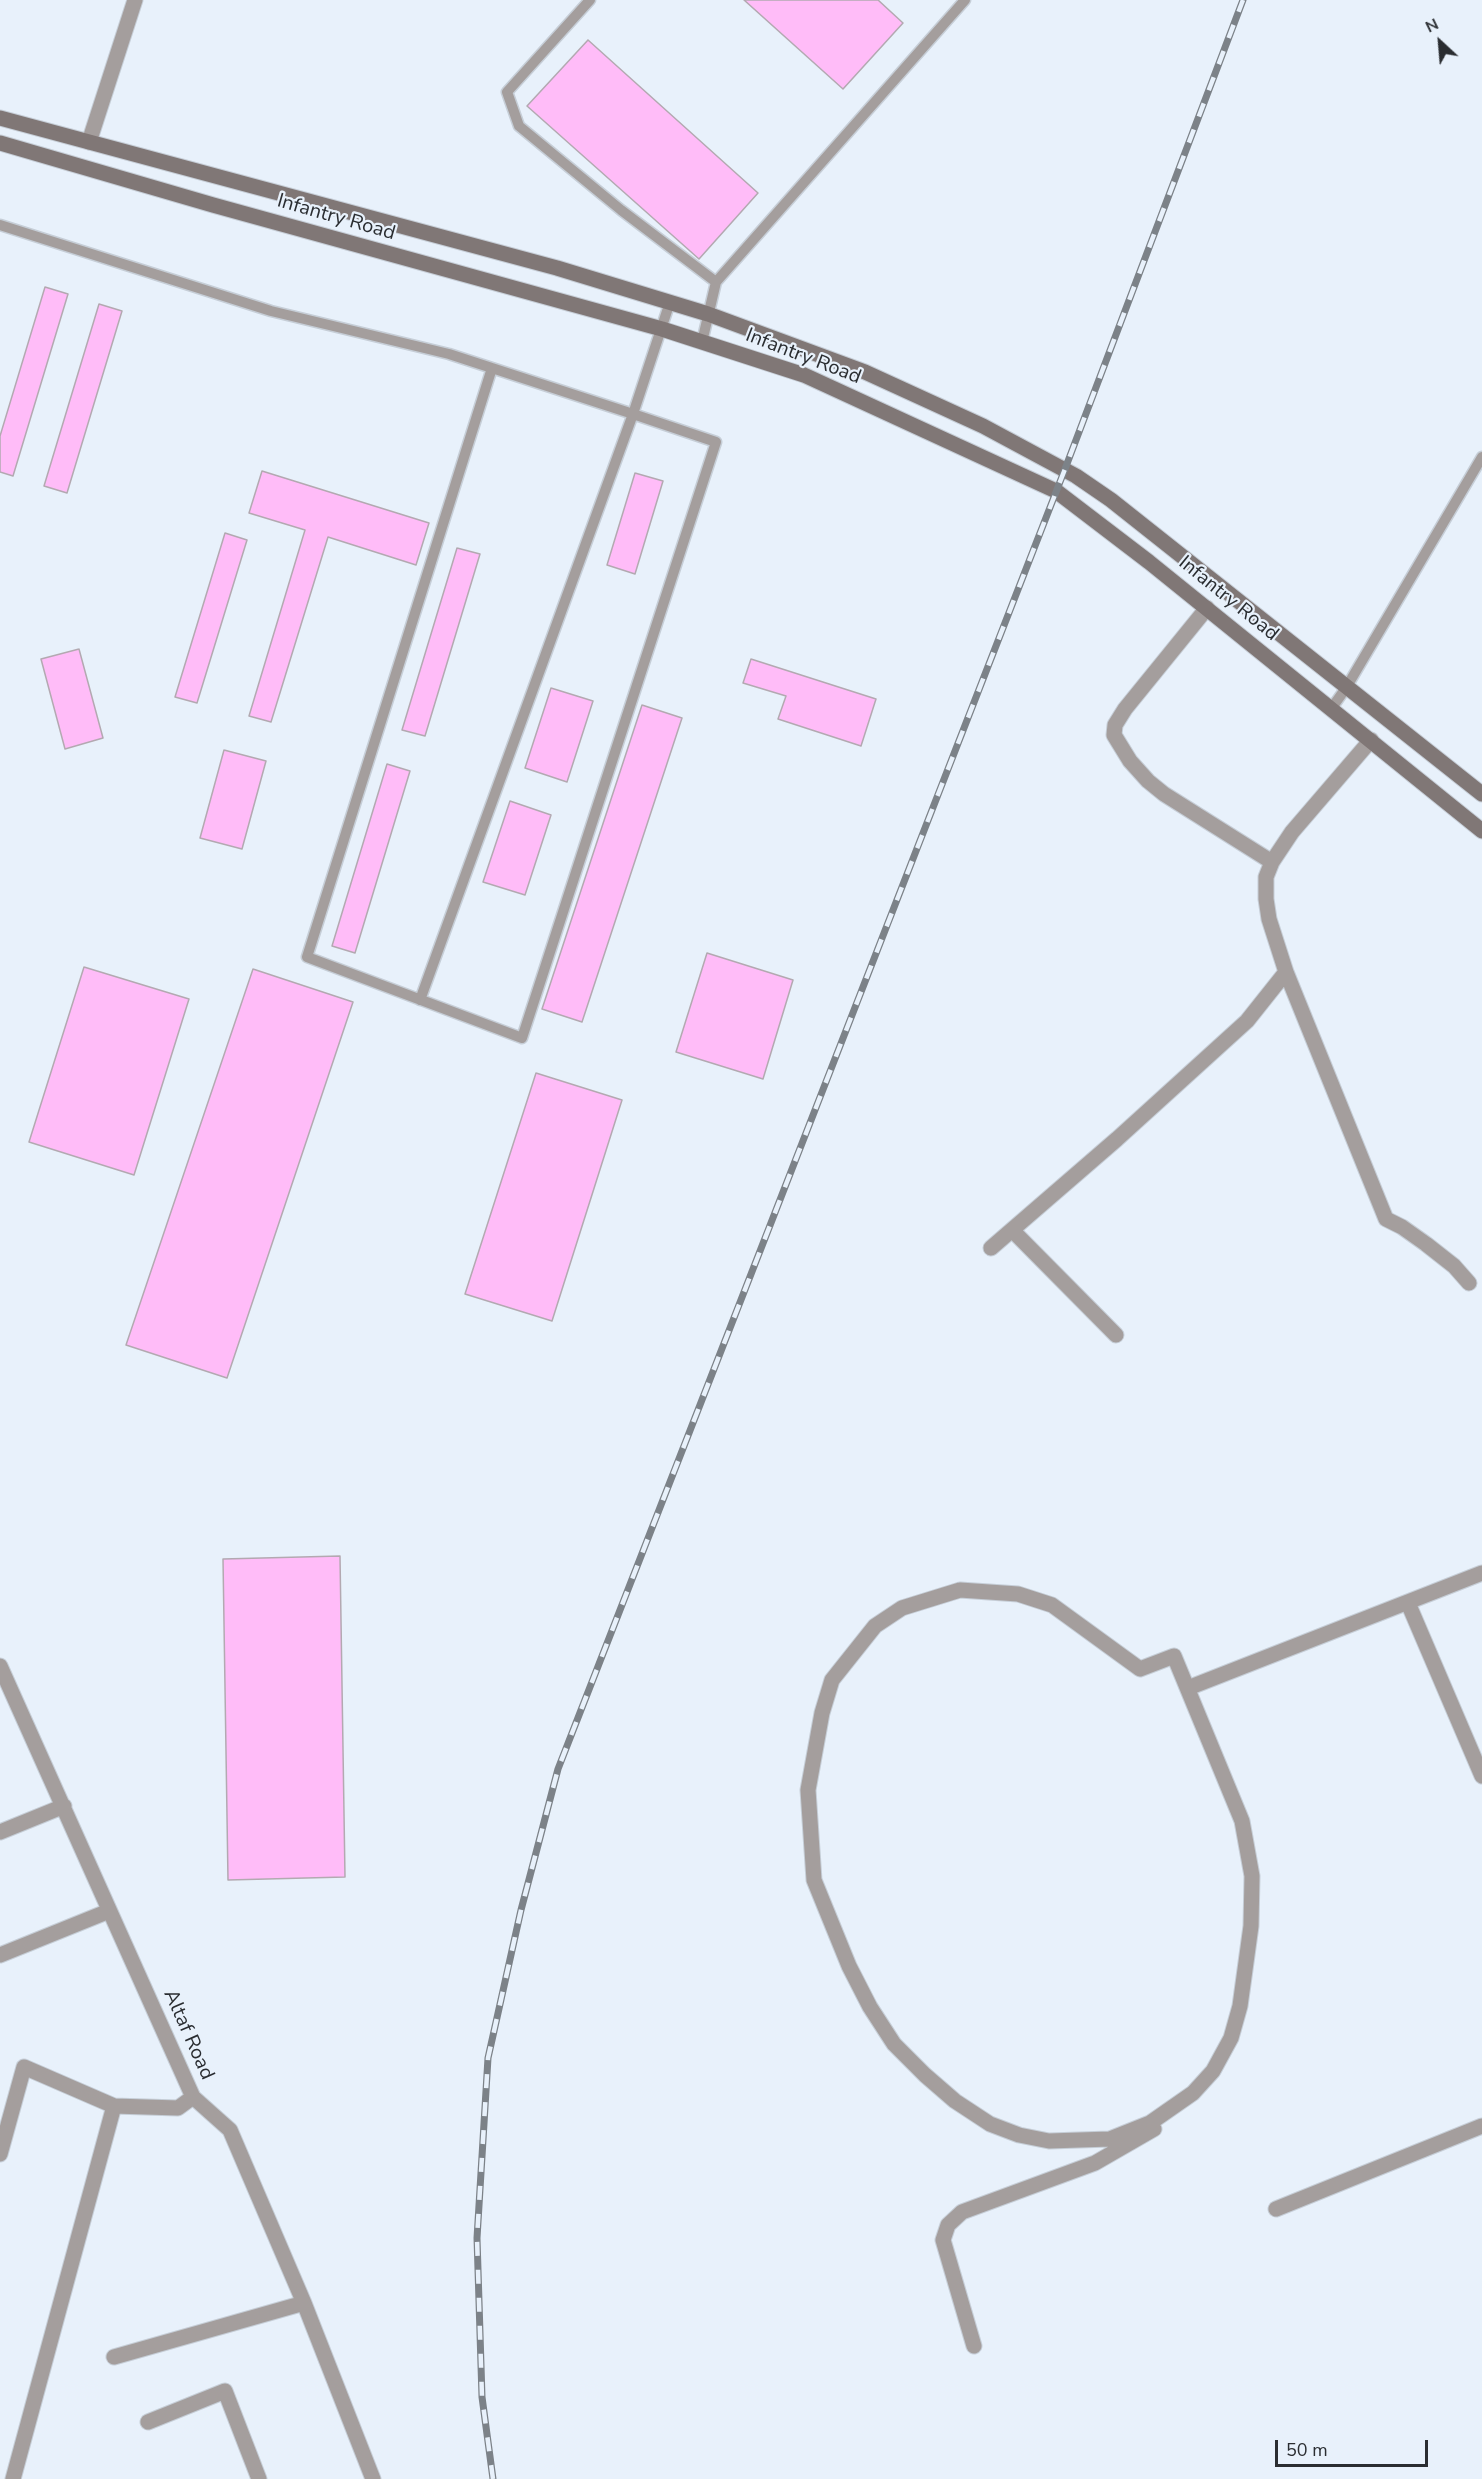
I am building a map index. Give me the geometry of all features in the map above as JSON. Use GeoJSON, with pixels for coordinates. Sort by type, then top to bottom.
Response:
{"type":"FeatureCollection","features":[{"type":"Feature","properties":{"kind":"main road","name":"Infantry Road"},"geometry":{"type":"LineString","coordinates":[[0,118],[558,268],[708,314],[865,372],[983,426],[1076,476],[1111,500],[1482,794]]}},
{"type":"Feature","properties":{"kind":"main road","name":"Infantry Road"},"geometry":{"type":"LineString","coordinates":[[0,143],[213,205],[662,329],[804,375],[1056,491],[1207,608],[1482,831]]}},
{"type":"Feature","properties":{"kind":"street"},"geometry":{"type":"LineString","coordinates":[[89,142],[135,0]]}},
{"type":"Feature","properties":{"kind":"street"},"geometry":{"type":"LineString","coordinates":[[1207,608],[1125,709],[1115,725],[1114,735],[1124,753],[1148,781],[1164,794],[1272,862]]}},
{"type":"Feature","properties":{"kind":"street"},"geometry":{"type":"LineString","coordinates":[[1371,741],[1292,832],[1272,862],[1266,877],[1269,920],[1286,972],[1386,1219],[1426,1244],[1454,1266],[1469,1283]]}},
{"type":"Feature","properties":{"kind":"street"},"geometry":{"type":"LineString","coordinates":[[991,1248],[1013,1231],[1247,1021],[1286,972]]}},
{"type":"Feature","properties":{"kind":"street"},"geometry":{"type":"LineString","coordinates":[[1013,1231],[1116,1335]]}},
{"type":"Feature","properties":{"kind":"street"},"geometry":{"type":"LineString","coordinates":[[1188,1688],[1482,1574]]}},
{"type":"Feature","properties":{"kind":"street"},"geometry":{"type":"LineString","coordinates":[[960,1590],[1018,1594],[1052,1605],[1140,1669],[1174,1656],[1188,1688],[1242,1821],[1252,1876],[1251,1926],[1240,2006],[1231,2038],[1206,2079],[1194,2093],[1150,2123],[1110,2139],[1049,2141],[990,2124],[955,2101],[894,2044],[870,2007],[849,1966],[814,1880],[808,1790],[822,1713],[832,1680],[874,1626],[902,1608],[960,1590]]}},
{"type":"Feature","properties":{"kind":"street"},"geometry":{"type":"LineString","coordinates":[[1408,1603],[1482,1776]]}},
{"type":"Feature","properties":{"kind":"street","name":"Altaf Road"},"geometry":{"type":"LineString","coordinates":[[0,1666],[193,2097],[230,2130],[304,2303],[374,2479]]}},
{"type":"Feature","properties":{"kind":"street"},"geometry":{"type":"LineString","coordinates":[[0,1832],[64,1806]]}},
{"type":"Feature","properties":{"kind":"street"},"geometry":{"type":"LineString","coordinates":[[0,1955],[109,1911]]}},
{"type":"Feature","properties":{"kind":"street"},"geometry":{"type":"LineString","coordinates":[[0,2154],[24,2067],[114,2106],[178,2108],[193,2097]]}},
{"type":"Feature","properties":{"kind":"street"},"geometry":{"type":"LineString","coordinates":[[13,2479],[114,2106]]}},
{"type":"Feature","properties":{"kind":"street"},"geometry":{"type":"LineString","coordinates":[[974,2346],[943,2240],[948,2225],[962,2212],[1095,2163],[1161,2125],[1168,2118],[1167,2113]]}},
{"type":"Feature","properties":{"kind":"street"},"geometry":{"type":"LineString","coordinates":[[1276,2209],[1482,2126]]}},
{"type":"Feature","properties":{"kind":"street"},"geometry":{"type":"LineString","coordinates":[[114,2357],[304,2303]]}},
{"type":"Feature","properties":{"kind":"street"},"geometry":{"type":"LineString","coordinates":[[148,2422],[225,2391],[259,2479]]}},
{"type":"Feature","properties":{"kind":"lane"},"geometry":{"type":"LineString","coordinates":[[590,0],[507,92],[519,126],[621,210],[716,282]]}},
{"type":"Feature","properties":{"kind":"lane"},"geometry":{"type":"LineString","coordinates":[[702,342],[716,282],[958,2]]}},
{"type":"Feature","properties":{"kind":"lane"},"geometry":{"type":"LineString","coordinates":[[0,225],[271,311],[449,354],[492,368],[633,414],[716,442],[522,1038],[307,957],[492,368]]}},
{"type":"Feature","properties":{"kind":"lane"},"geometry":{"type":"LineString","coordinates":[[420,1000],[633,414],[670,303]]}},
{"type":"Feature","properties":{"kind":"lane"},"geometry":{"type":"LineString","coordinates":[[1331,709],[1346,688],[1482,457]]}},
{"type":"Feature","properties":{"kind":"building"},"geometry":{"type":"Polygon","coordinates":[[[744,0],[878,0],[903,23],[843,89],[744,0]]]}},
{"type":"Feature","properties":{"kind":"building"},"geometry":{"type":"Polygon","coordinates":[[[588,40],[758,193],[699,259],[527,106],[588,40]]]}},
{"type":"Feature","properties":{"kind":"building"},"geometry":{"type":"Polygon","coordinates":[[[45,287],[68,294],[13,476],[0,472],[0,436],[45,287]]]}},
{"type":"Feature","properties":{"kind":"building"},"geometry":{"type":"Polygon","coordinates":[[[99,304],[122,311],[67,493],[44,486],[99,304]]]}},
{"type":"Feature","properties":{"kind":"building"},"geometry":{"type":"Polygon","coordinates":[[[262,471],[429,523],[416,565],[328,537],[271,722],[249,716],[305,530],[249,513],[262,471]]]}},
{"type":"Feature","properties":{"kind":"building"},"geometry":{"type":"Polygon","coordinates":[[[635,473],[663,481],[635,574],[607,565],[635,473]]]}},
{"type":"Feature","properties":{"kind":"building"},"geometry":{"type":"Polygon","coordinates":[[[225,533],[247,540],[197,703],[175,697],[225,533]]]}},
{"type":"Feature","properties":{"kind":"building"},"geometry":{"type":"Polygon","coordinates":[[[457,548],[480,554],[425,736],[402,730],[457,548]]]}},
{"type":"Feature","properties":{"kind":"building"},"geometry":{"type":"Polygon","coordinates":[[[79,649],[103,738],[65,749],[41,659],[79,649]]]}},
{"type":"Feature","properties":{"kind":"building"},"geometry":{"type":"Polygon","coordinates":[[[751,659],[876,699],[861,746],[778,719],[786,696],[743,683],[751,659]]]}},
{"type":"Feature","properties":{"kind":"building"},"geometry":{"type":"Polygon","coordinates":[[[551,688],[593,701],[567,782],[525,768],[551,688]]]}},
{"type":"Feature","properties":{"kind":"building"},"geometry":{"type":"Polygon","coordinates":[[[642,705],[682,718],[582,1022],[542,1009],[642,705]]]}},
{"type":"Feature","properties":{"kind":"building"},"geometry":{"type":"Polygon","coordinates":[[[224,750],[266,761],[242,849],[200,838],[224,750]]]}},
{"type":"Feature","properties":{"kind":"building"},"geometry":{"type":"Polygon","coordinates":[[[387,764],[410,771],[355,953],[332,946],[387,764]]]}},
{"type":"Feature","properties":{"kind":"building"},"geometry":{"type":"Polygon","coordinates":[[[510,801],[551,815],[525,895],[483,882],[510,801]]]}},
{"type":"Feature","properties":{"kind":"building"},"geometry":{"type":"Polygon","coordinates":[[[707,953],[793,980],[763,1079],[676,1052],[707,953]]]}},
{"type":"Feature","properties":{"kind":"building"},"geometry":{"type":"Polygon","coordinates":[[[84,967],[189,999],[134,1175],[29,1142],[84,967]]]}},
{"type":"Feature","properties":{"kind":"building"},"geometry":{"type":"Polygon","coordinates":[[[253,969],[353,1002],[227,1378],[126,1345],[253,969]]]}},
{"type":"Feature","properties":{"kind":"building"},"geometry":{"type":"Polygon","coordinates":[[[536,1073],[622,1100],[552,1321],[465,1294],[536,1073]]]}},
{"type":"Feature","properties":{"kind":"building"},"geometry":{"type":"Polygon","coordinates":[[[340,1556],[345,1877],[228,1880],[223,1559],[340,1556]]]}},
{"type":"Feature","properties":{"kind":"railway"},"geometry":{"type":"LineString","coordinates":[[493,2479],[482,2397],[477,2238],[488,2058],[521,1910],[558,1769],[1065,469],[1243,0]]}}]}
